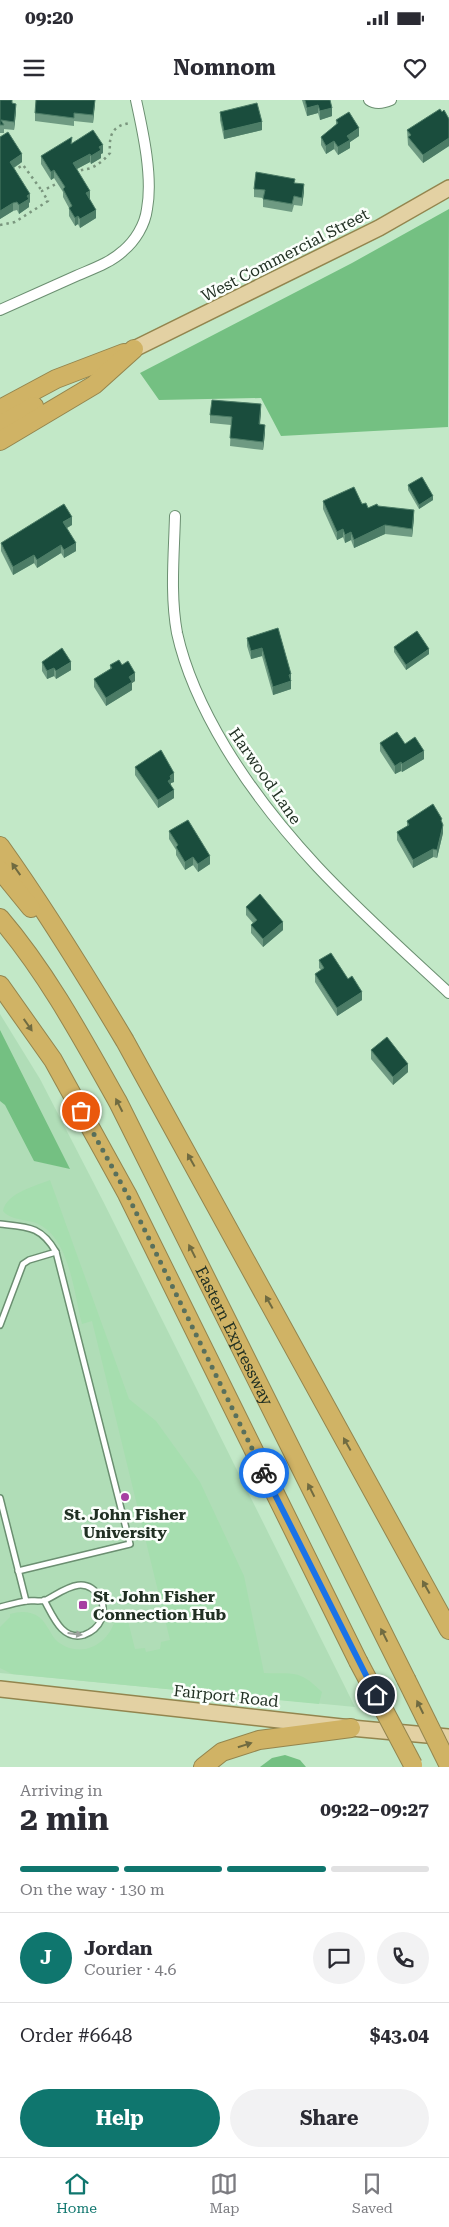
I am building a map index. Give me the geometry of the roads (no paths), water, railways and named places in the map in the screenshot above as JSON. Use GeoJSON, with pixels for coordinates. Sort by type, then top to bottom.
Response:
{"type":"FeatureCollection","features":[{"type":"Feature","properties":{"kind":"highway"},"geometry":{"type":"LineString","coordinates":[[0,397],[80,359],[134,349]]}},
{"type":"Feature","properties":{"kind":"highway"},"geometry":{"type":"LineString","coordinates":[[0,409],[56,379],[134,349]]}},
{"type":"Feature","properties":{"kind":"highway"},"geometry":{"type":"LineString","coordinates":[[0,425],[78,383],[134,349]]}},
{"type":"Feature","properties":{"kind":"highway"},"geometry":{"type":"LineString","coordinates":[[0,440],[94,385],[134,349]]}},
{"type":"Feature","properties":{"kind":"highway"},"geometry":{"type":"LineString","coordinates":[[0,846],[53,922],[70,954],[124,1041],[449,1630]]}},
{"type":"Feature","properties":{"kind":"highway"},"geometry":{"type":"LineString","coordinates":[[0,870],[70,954]]}},
{"type":"Feature","properties":{"kind":"highway","name":"Eastern Expressway"},"geometry":{"type":"LineString","coordinates":[[0,918],[42,974],[80,1034],[118,1102],[449,1766]]}},
{"type":"Feature","properties":{"kind":"highway","name":"Eastern Expressway"},"geometry":{"type":"LineString","coordinates":[[0,985],[54,1060],[127,1194],[358,1661],[414,1766]]}},
{"type":"Feature","properties":{"kind":"highway"},"geometry":{"type":"LineString","coordinates":[[203,1767],[222,1752],[259,1740],[351,1728]]}},
{"type":"Feature","properties":{"kind":"main road","name":"West Commercial Street"},"geometry":{"type":"LineString","coordinates":[[134,349],[379,228],[449,188]]}},
{"type":"Feature","properties":{"kind":"main road","name":"Fairport Road"},"geometry":{"type":"LineString","coordinates":[[0,1689],[351,1728],[449,1736]]}},
{"type":"Feature","properties":{"kind":"street"},"geometry":{"type":"LineString","coordinates":[[370,100],[383,103],[391,100]]}},
{"type":"Feature","properties":{"kind":"street"},"geometry":{"type":"LineString","coordinates":[[0,310],[106,263],[123,252],[134,239],[145,218],[149,194],[139,101]]}},
{"type":"Feature","properties":{"kind":"street","name":"Harwood Lane"},"geometry":{"type":"LineString","coordinates":[[175,516],[174,603],[177,633],[188,669],[212,725],[255,793],[305,856],[449,993]]}},
{"type":"Feature","properties":{"kind":"lane"},"geometry":{"type":"LineString","coordinates":[[0,1224],[26,1226],[41,1232],[56,1252],[130,1544],[18,1571]]}},
{"type":"Feature","properties":{"kind":"lane"},"geometry":{"type":"LineString","coordinates":[[0,1325],[24,1264],[29,1260],[56,1252]]}},
{"type":"Feature","properties":{"kind":"lane"},"geometry":{"type":"LineString","coordinates":[[0,1498],[26,1601]]}},
{"type":"Feature","properties":{"kind":"lane"},"geometry":{"type":"LineString","coordinates":[[0,1607],[26,1601],[44,1600],[60,1590],[79,1585],[95,1591],[100,1598],[103,1614],[96,1628],[81,1636],[73,1635],[59,1627],[44,1600]]}},
{"type":"Feature","properties":{"kind":"place","name":"St. John Fisher University"},"geometry":{"type":"Point","coordinates":[125,1497]}},
{"type":"Feature","properties":{"kind":"place","name":"St. John Fisher Connection Hub"},"geometry":{"type":"Point","coordinates":[83,1605]}}]}
